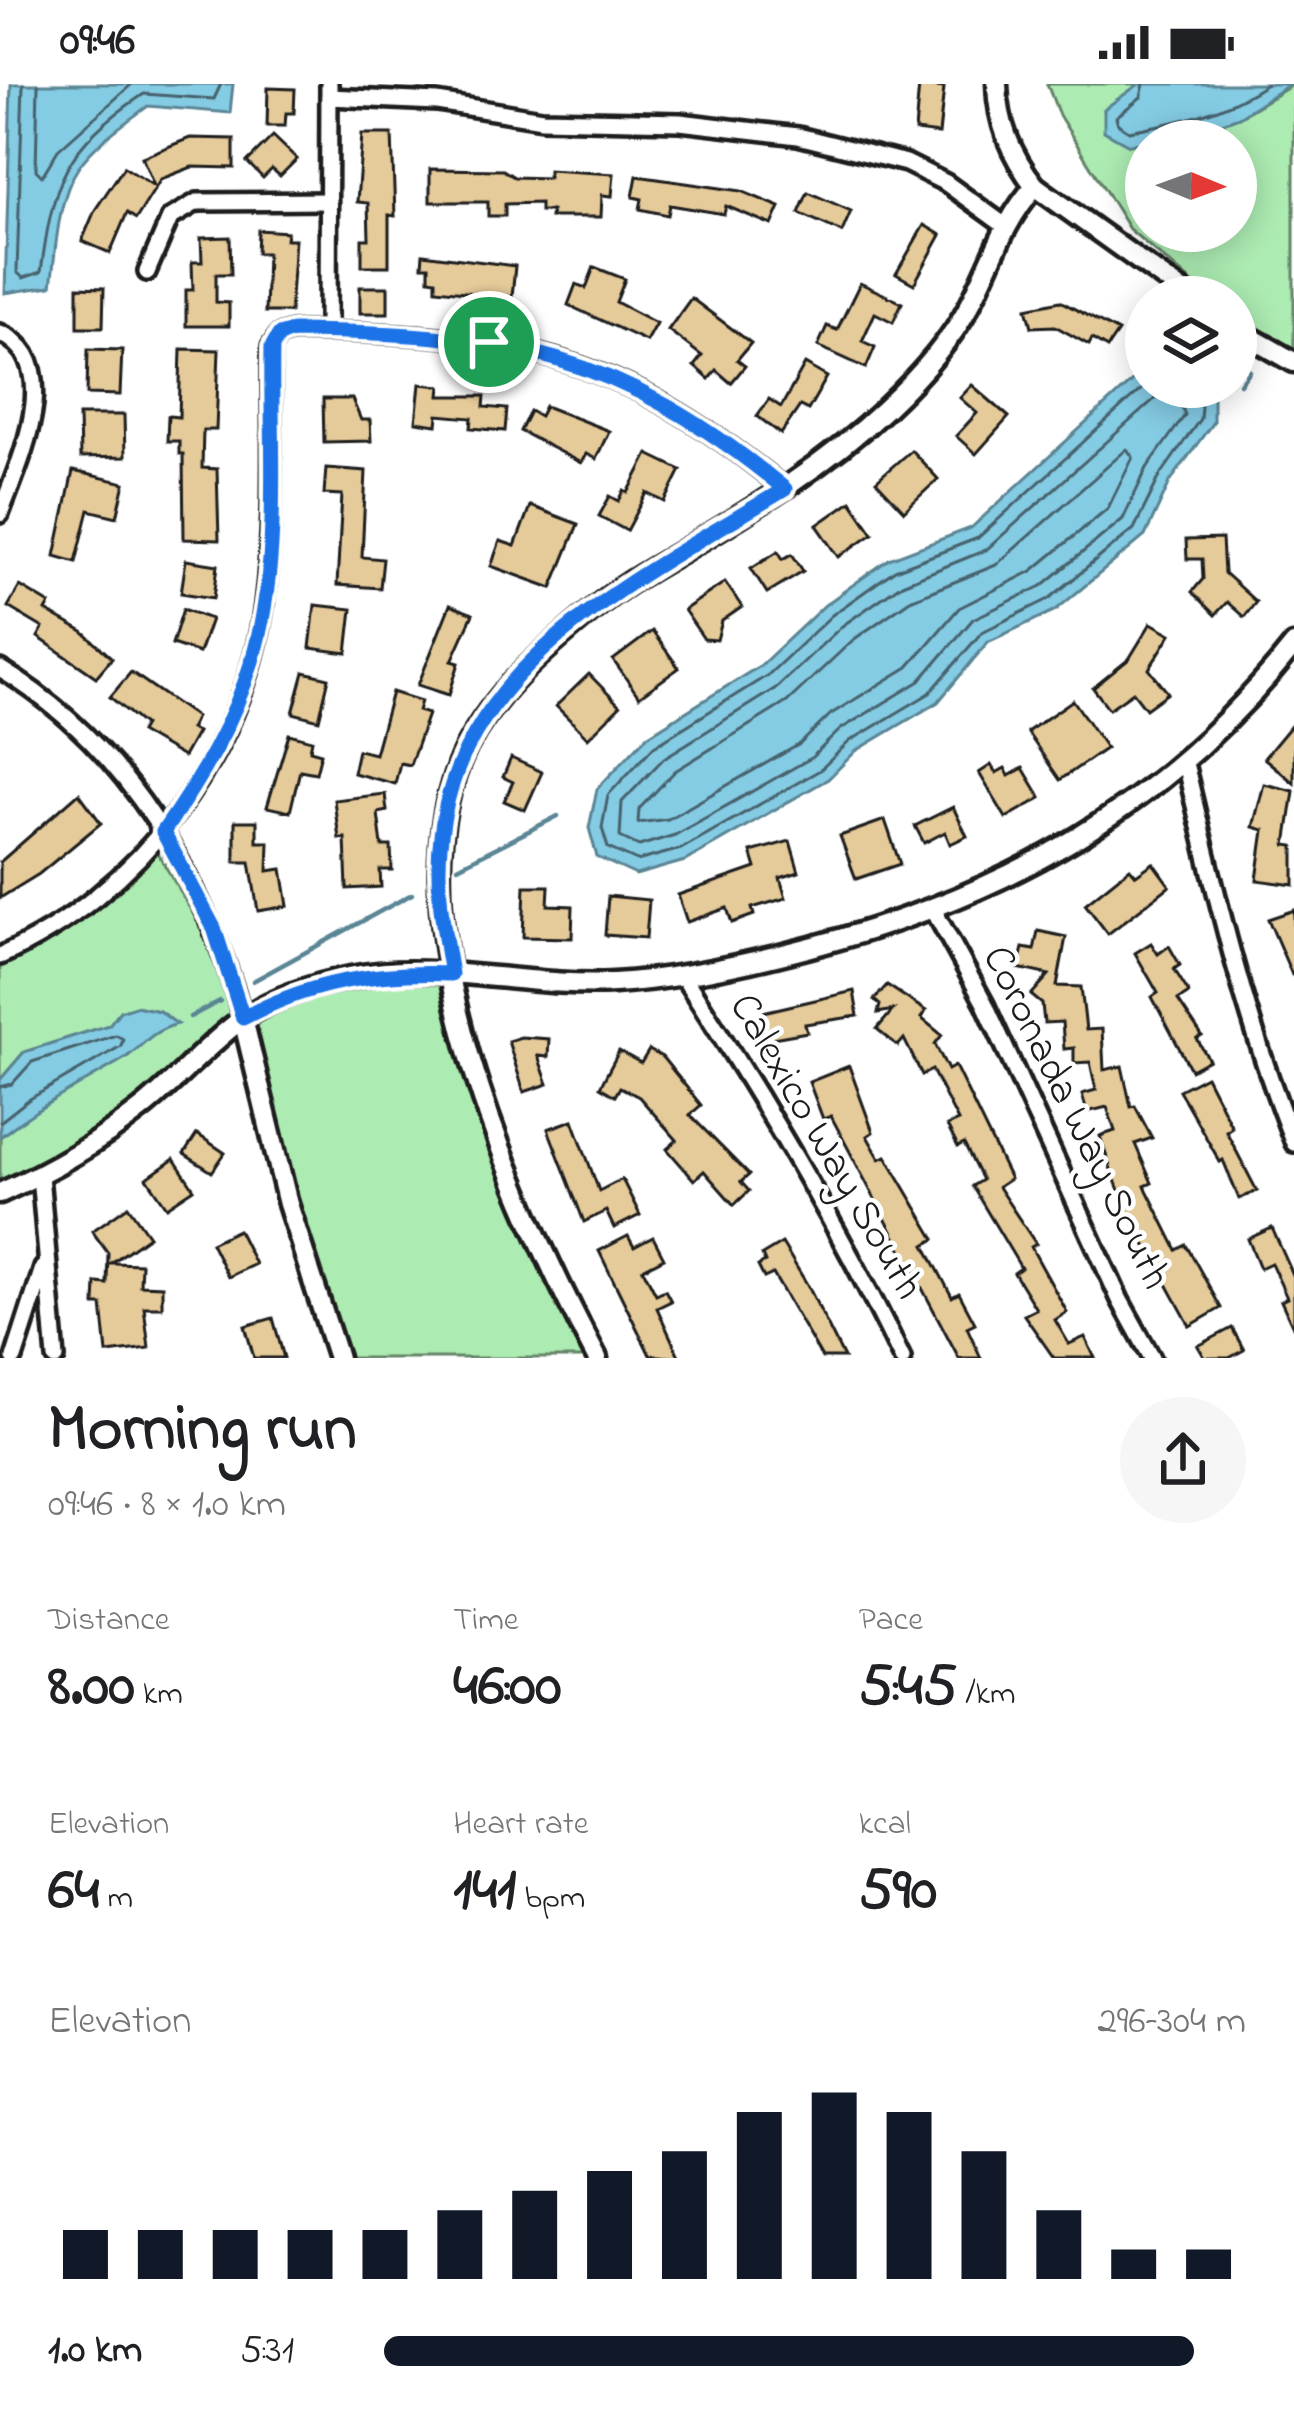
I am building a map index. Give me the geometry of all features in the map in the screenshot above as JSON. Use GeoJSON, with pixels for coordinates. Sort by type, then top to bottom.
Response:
{"type":"FeatureCollection","features":[{"type":"Feature","properties":{"kind":"street"},"geometry":{"type":"LineString","coordinates":[[998,84],[1003,130],[1015,160],[1035,186],[1161,276]]}},
{"type":"Feature","properties":{"kind":"street"},"geometry":{"type":"LineString","coordinates":[[328,331],[329,91],[542,119],[680,122],[798,136],[906,163],[946,183],[1004,225]]}},
{"type":"Feature","properties":{"kind":"street"},"geometry":{"type":"LineString","coordinates":[[597,1358],[514,1188],[451,974],[438,891],[441,835],[451,787],[487,710],[544,650],[593,609],[785,489],[885,410],[960,323],[1004,225],[1035,186]]}},
{"type":"Feature","properties":{"kind":"street"},"geometry":{"type":"LineString","coordinates":[[147,272],[170,218],[196,202],[328,201]]}},
{"type":"Feature","properties":{"kind":"street"},"geometry":{"type":"LineString","coordinates":[[0,956],[68,918],[163,832],[202,776],[235,710],[264,607],[272,347],[279,335],[328,331],[489,342],[540,353],[627,382],[714,433],[785,489]]}},
{"type":"Feature","properties":{"kind":"street"},"geometry":{"type":"LineString","coordinates":[[0,333],[26,352],[34,368],[35,393],[0,514]]}},
{"type":"Feature","properties":{"kind":"street"},"geometry":{"type":"LineString","coordinates":[[1257,341],[1294,362]]}},
{"type":"Feature","properties":{"kind":"street"},"geometry":{"type":"LineString","coordinates":[[0,1193],[40,1175],[141,1110],[243,1018],[274,1001],[353,976],[451,974],[555,984],[682,975],[769,958],[933,909],[1058,852],[1127,808],[1185,763],[1256,693],[1294,645]]}},
{"type":"Feature","properties":{"kind":"street"},"geometry":{"type":"LineString","coordinates":[[0,669],[64,711],[135,791],[163,832],[214,928],[243,1018],[288,1204],[338,1358]]}},
{"type":"Feature","properties":{"kind":"street"},"geometry":{"type":"LineString","coordinates":[[1185,763],[1219,912],[1265,1070],[1294,1143]]}},
{"type":"Feature","properties":{"kind":"street","name":"Coronada Way South"},"geometry":{"type":"LineString","coordinates":[[933,909],[994,1023],[1120,1300],[1152,1358]]}},
{"type":"Feature","properties":{"kind":"street","name":"Calexico Way South"},"geometry":{"type":"LineString","coordinates":[[682,975],[774,1115],[856,1260],[902,1358]]}},
{"type":"Feature","properties":{"kind":"street"},"geometry":{"type":"LineString","coordinates":[[40,1175],[56,1358]]}},
{"type":"Feature","properties":{"kind":"street"},"geometry":{"type":"LineString","coordinates":[[14,1358],[45,1260]]}},
{"type":"Feature","properties":{"kind":"green space"},"geometry":{"type":"Polygon","coordinates":[[[1047,84],[1139,84],[1104,110],[1125,139],[1125,222],[1059,115],[1047,84]]]}},
{"type":"Feature","properties":{"kind":"green space"},"geometry":{"type":"Polygon","coordinates":[[[1294,84],[1294,353],[1257,332],[1257,276],[1184,276],[1156,252],[1257,252],[1257,120],[1231,120],[1294,84]]]}},
{"type":"Feature","properties":{"kind":"green space"},"geometry":{"type":"Polygon","coordinates":[[[156,850],[210,943],[233,1016],[96,1138],[0,1184],[0,1137],[34,1110],[128,1056],[150,1033],[175,1023],[159,1011],[135,1006],[120,1011],[109,1025],[24,1052],[0,1080],[0,964],[72,924],[156,850]]]}},
{"type":"Feature","properties":{"kind":"green space"},"geometry":{"type":"Polygon","coordinates":[[[403,981],[438,981],[448,988],[509,1196],[587,1358],[347,1358],[296,1202],[252,1022],[302,1000],[403,981]]]}},
{"type":"Feature","properties":{"kind":"water"},"geometry":{"type":"Polygon","coordinates":[[[11,84],[233,84],[230,113],[148,106],[102,142],[78,168],[66,194],[51,286],[5,293],[11,84]]]}},
{"type":"Feature","properties":{"kind":"water"},"geometry":{"type":"Polygon","coordinates":[[[1139,84],[1290,84],[1231,120],[1125,120],[1125,143],[1104,131],[1104,109],[1139,84]]]}},
{"type":"Feature","properties":{"kind":"water"},"geometry":{"type":"Polygon","coordinates":[[[1125,388],[1125,408],[1213,408],[1213,422],[1170,482],[1145,536],[1056,610],[988,642],[938,702],[856,751],[828,779],[685,861],[636,875],[597,857],[589,828],[597,789],[647,736],[761,665],[825,605],[889,559],[971,528],[1125,388]]]}},
{"type":"Feature","properties":{"kind":"water"},"geometry":{"type":"Polygon","coordinates":[[[136,1006],[159,1011],[177,1024],[0,1137],[0,1080],[24,1052],[109,1025],[120,1011],[136,1006]]]}},
{"type":"Feature","properties":{"kind":"building"},"geometry":{"type":"Polygon","coordinates":[[[919,85],[944,88],[939,134],[915,131],[919,85]]]}},
{"type":"Feature","properties":{"kind":"building"},"geometry":{"type":"Polygon","coordinates":[[[268,88],[295,89],[294,113],[286,113],[285,126],[267,126],[268,88]]]}},
{"type":"Feature","properties":{"kind":"building"},"geometry":{"type":"Polygon","coordinates":[[[362,134],[392,134],[395,216],[389,215],[389,266],[362,266],[362,239],[369,239],[368,203],[357,202],[362,134]]]}},
{"type":"Feature","properties":{"kind":"building"},"geometry":{"type":"Polygon","coordinates":[[[273,136],[297,159],[280,176],[272,169],[263,178],[247,162],[273,136]]]}},
{"type":"Feature","properties":{"kind":"building"},"geometry":{"type":"Polygon","coordinates":[[[190,138],[234,139],[234,168],[192,167],[161,179],[136,219],[127,213],[110,253],[82,241],[95,210],[124,167],[154,186],[142,157],[190,138]]]}},
{"type":"Feature","properties":{"kind":"building"},"geometry":{"type":"Polygon","coordinates":[[[430,169],[503,170],[514,177],[548,178],[548,170],[614,174],[612,196],[602,195],[601,217],[550,217],[551,211],[540,211],[540,203],[505,204],[505,216],[488,216],[488,202],[430,202],[430,169]]]}},
{"type":"Feature","properties":{"kind":"building"},"geometry":{"type":"Polygon","coordinates":[[[637,176],[741,191],[780,207],[772,225],[726,206],[724,214],[670,205],[668,215],[640,209],[642,199],[633,197],[637,176]]]}},
{"type":"Feature","properties":{"kind":"building"},"geometry":{"type":"Polygon","coordinates":[[[808,192],[851,211],[842,232],[799,213],[808,192]]]}},
{"type":"Feature","properties":{"kind":"building"},"geometry":{"type":"Polygon","coordinates":[[[924,225],[941,235],[914,284],[896,274],[924,225]]]}},
{"type":"Feature","properties":{"kind":"building"},"geometry":{"type":"Polygon","coordinates":[[[258,230],[287,232],[286,239],[295,239],[290,312],[265,312],[267,253],[257,253],[258,230]]]}},
{"type":"Feature","properties":{"kind":"building"},"geometry":{"type":"Polygon","coordinates":[[[230,237],[231,274],[216,274],[216,302],[229,303],[229,326],[186,326],[186,290],[193,290],[192,262],[202,262],[201,238],[230,237]]]}},
{"type":"Feature","properties":{"kind":"building"},"geometry":{"type":"Polygon","coordinates":[[[423,254],[515,266],[512,297],[436,289],[436,280],[429,279],[429,266],[422,266],[423,254]]]}},
{"type":"Feature","properties":{"kind":"building"},"geometry":{"type":"Polygon","coordinates":[[[594,267],[625,279],[616,302],[656,323],[646,341],[568,305],[576,284],[586,288],[594,267]]]}},
{"type":"Feature","properties":{"kind":"building"},"geometry":{"type":"Polygon","coordinates":[[[860,283],[902,303],[893,322],[875,313],[862,341],[875,347],[866,368],[818,346],[827,326],[837,330],[860,283]]]}},
{"type":"Feature","properties":{"kind":"building"},"geometry":{"type":"Polygon","coordinates":[[[78,287],[104,288],[103,327],[78,327],[78,287]]]}},
{"type":"Feature","properties":{"kind":"building"},"geometry":{"type":"Polygon","coordinates":[[[360,287],[388,287],[388,313],[360,313],[360,287]]]}},
{"type":"Feature","properties":{"kind":"building"},"geometry":{"type":"Polygon","coordinates":[[[691,298],[751,343],[737,360],[745,366],[731,383],[716,370],[709,379],[694,366],[702,356],[668,330],[691,298]]]}},
{"type":"Feature","properties":{"kind":"building"},"geometry":{"type":"Polygon","coordinates":[[[1060,301],[1118,332],[1107,348],[1092,339],[1089,345],[1055,326],[1032,327],[1027,308],[1060,301]]]}},
{"type":"Feature","properties":{"kind":"building"},"geometry":{"type":"Polygon","coordinates":[[[88,349],[122,350],[120,395],[87,394],[88,349]]]}},
{"type":"Feature","properties":{"kind":"building"},"geometry":{"type":"Polygon","coordinates":[[[181,349],[219,350],[216,430],[203,430],[202,468],[217,469],[219,540],[184,539],[183,454],[179,454],[179,441],[167,441],[168,416],[179,417],[181,349]]]}},
{"type":"Feature","properties":{"kind":"building"},"geometry":{"type":"Polygon","coordinates":[[[805,364],[827,377],[808,410],[800,406],[781,434],[757,416],[769,399],[781,407],[805,364]]]}},
{"type":"Feature","properties":{"kind":"building"},"geometry":{"type":"Polygon","coordinates":[[[420,384],[441,386],[440,396],[485,396],[484,407],[507,409],[505,431],[471,428],[472,418],[438,415],[437,425],[416,422],[420,384]]]}},
{"type":"Feature","properties":{"kind":"building"},"geometry":{"type":"Polygon","coordinates":[[[972,385],[1009,417],[976,454],[956,436],[977,413],[960,398],[972,385]]]}},
{"type":"Feature","properties":{"kind":"building"},"geometry":{"type":"Polygon","coordinates":[[[323,399],[352,399],[361,420],[370,420],[371,441],[324,442],[323,399]]]}},
{"type":"Feature","properties":{"kind":"building"},"geometry":{"type":"Polygon","coordinates":[[[545,406],[609,431],[596,459],[586,454],[581,463],[520,431],[530,411],[540,416],[545,406]]]}},
{"type":"Feature","properties":{"kind":"building"},"geometry":{"type":"Polygon","coordinates":[[[79,415],[124,415],[125,457],[80,458],[79,415]]]}},
{"type":"Feature","properties":{"kind":"building"},"geometry":{"type":"Polygon","coordinates":[[[911,450],[938,479],[904,511],[876,481],[911,450]]]}},
{"type":"Feature","properties":{"kind":"building"},"geometry":{"type":"Polygon","coordinates":[[[648,454],[681,470],[665,502],[647,493],[627,531],[599,516],[610,496],[619,501],[624,491],[628,493],[648,454]]]}},
{"type":"Feature","properties":{"kind":"building"},"geometry":{"type":"Polygon","coordinates":[[[326,468],[366,471],[362,557],[383,559],[380,588],[337,585],[342,495],[324,494],[326,468]]]}},
{"type":"Feature","properties":{"kind":"building"},"geometry":{"type":"Polygon","coordinates":[[[73,471],[125,483],[117,517],[89,510],[76,562],[55,556],[73,471]]]}},
{"type":"Feature","properties":{"kind":"building"},"geometry":{"type":"Polygon","coordinates":[[[851,501],[873,533],[839,557],[817,525],[851,501]]]}},
{"type":"Feature","properties":{"kind":"building"},"geometry":{"type":"Polygon","coordinates":[[[530,506],[578,524],[552,588],[491,566],[500,541],[515,546],[530,506]]]}},
{"type":"Feature","properties":{"kind":"building"},"geometry":{"type":"Polygon","coordinates":[[[1222,539],[1224,573],[1256,602],[1244,617],[1227,602],[1215,615],[1192,592],[1203,579],[1202,559],[1187,559],[1186,540],[1222,539]]]}},
{"type":"Feature","properties":{"kind":"building"},"geometry":{"type":"Polygon","coordinates":[[[778,551],[783,559],[792,554],[803,571],[767,593],[751,568],[778,551]]]}},
{"type":"Feature","properties":{"kind":"building"},"geometry":{"type":"Polygon","coordinates":[[[186,560],[218,565],[214,598],[181,593],[186,560]]]}},
{"type":"Feature","properties":{"kind":"building"},"geometry":{"type":"Polygon","coordinates":[[[725,582],[742,607],[722,621],[717,640],[704,639],[684,610],[725,582]]]}},
{"type":"Feature","properties":{"kind":"building"},"geometry":{"type":"Polygon","coordinates":[[[20,586],[50,604],[46,611],[83,632],[112,658],[96,677],[38,637],[43,628],[8,607],[20,586]]]}},
{"type":"Feature","properties":{"kind":"building"},"geometry":{"type":"Polygon","coordinates":[[[315,605],[352,609],[347,653],[310,648],[315,605]]]}},
{"type":"Feature","properties":{"kind":"building"},"geometry":{"type":"Polygon","coordinates":[[[450,605],[473,614],[452,661],[459,663],[449,695],[418,685],[450,605]]]}},
{"type":"Feature","properties":{"kind":"building"},"geometry":{"type":"Polygon","coordinates":[[[183,609],[211,619],[199,653],[172,644],[183,609]]]}},
{"type":"Feature","properties":{"kind":"building"},"geometry":{"type":"Polygon","coordinates":[[[1151,623],[1171,634],[1149,669],[1168,693],[1146,709],[1133,692],[1109,709],[1093,688],[1129,659],[1151,623]]]}},
{"type":"Feature","properties":{"kind":"building"},"geometry":{"type":"Polygon","coordinates":[[[652,631],[679,668],[639,697],[613,660],[652,631]]]}},
{"type":"Feature","properties":{"kind":"building"},"geometry":{"type":"Polygon","coordinates":[[[131,672],[196,717],[190,729],[197,732],[183,757],[140,732],[144,725],[110,697],[131,672]]]}},
{"type":"Feature","properties":{"kind":"building"},"geometry":{"type":"Polygon","coordinates":[[[304,672],[329,678],[319,720],[293,713],[304,672]]]}},
{"type":"Feature","properties":{"kind":"building"},"geometry":{"type":"Polygon","coordinates":[[[589,674],[620,706],[588,738],[556,706],[589,674]]]}},
{"type":"Feature","properties":{"kind":"building"},"geometry":{"type":"Polygon","coordinates":[[[392,692],[421,701],[418,711],[428,714],[410,765],[400,763],[395,784],[353,773],[358,750],[375,754],[392,692]]]}},
{"type":"Feature","properties":{"kind":"building"},"geometry":{"type":"Polygon","coordinates":[[[1073,700],[1106,748],[1060,780],[1027,732],[1073,700]]]}},
{"type":"Feature","properties":{"kind":"building"},"geometry":{"type":"Polygon","coordinates":[[[1294,722],[1294,783],[1264,758],[1294,722]]]}},
{"type":"Feature","properties":{"kind":"building"},"geometry":{"type":"Polygon","coordinates":[[[289,734],[312,740],[310,750],[321,753],[316,773],[300,770],[290,812],[267,807],[289,734]]]}},
{"type":"Feature","properties":{"kind":"building"},"geometry":{"type":"Polygon","coordinates":[[[511,758],[542,772],[525,810],[504,801],[513,782],[503,777],[511,758]]]}},
{"type":"Feature","properties":{"kind":"building"},"geometry":{"type":"Polygon","coordinates":[[[991,765],[996,773],[1005,768],[1009,776],[1023,768],[1041,798],[1006,818],[979,773],[991,765]]]}},
{"type":"Feature","properties":{"kind":"building"},"geometry":{"type":"Polygon","coordinates":[[[1264,784],[1294,791],[1286,845],[1294,846],[1294,885],[1257,880],[1264,830],[1253,827],[1264,784]]]}},
{"type":"Feature","properties":{"kind":"building"},"geometry":{"type":"Polygon","coordinates":[[[79,793],[101,823],[39,874],[0,898],[0,862],[79,793]]]}},
{"type":"Feature","properties":{"kind":"building"},"geometry":{"type":"Polygon","coordinates":[[[385,794],[387,811],[378,813],[382,846],[391,846],[392,870],[380,870],[381,887],[347,889],[345,838],[339,839],[334,800],[385,794]]]}},
{"type":"Feature","properties":{"kind":"building"},"geometry":{"type":"Polygon","coordinates":[[[953,807],[967,836],[950,844],[945,832],[924,843],[915,826],[953,807]]]}},
{"type":"Feature","properties":{"kind":"building"},"geometry":{"type":"Polygon","coordinates":[[[885,820],[900,864],[856,879],[840,836],[885,820]]]}},
{"type":"Feature","properties":{"kind":"building"},"geometry":{"type":"Polygon","coordinates":[[[235,821],[257,821],[257,842],[269,842],[268,871],[282,869],[288,906],[258,911],[250,862],[235,862],[235,821]]]}},
{"type":"Feature","properties":{"kind":"building"},"geometry":{"type":"Polygon","coordinates":[[[790,841],[799,872],[780,878],[786,898],[752,908],[754,915],[732,923],[727,908],[687,922],[678,895],[756,868],[751,852],[790,841]]]}},
{"type":"Feature","properties":{"kind":"building"},"geometry":{"type":"Polygon","coordinates":[[[1153,863],[1170,886],[1108,934],[1085,904],[1130,868],[1136,875],[1153,863]]]}},
{"type":"Feature","properties":{"kind":"building"},"geometry":{"type":"Polygon","coordinates":[[[525,886],[549,886],[548,905],[573,906],[572,938],[523,937],[525,886]]]}},
{"type":"Feature","properties":{"kind":"building"},"geometry":{"type":"Polygon","coordinates":[[[608,896],[649,900],[646,938],[605,935],[608,896]]]}},
{"type":"Feature","properties":{"kind":"building"},"geometry":{"type":"Polygon","coordinates":[[[1294,910],[1294,975],[1292,975],[1268,919],[1294,910]]]}},
{"type":"Feature","properties":{"kind":"building"},"geometry":{"type":"Polygon","coordinates":[[[1038,931],[1066,937],[1057,986],[1081,987],[1086,1030],[1102,1029],[1104,1070],[1122,1066],[1131,1107],[1135,1106],[1152,1138],[1135,1144],[1152,1183],[1145,1186],[1177,1250],[1186,1245],[1221,1308],[1190,1326],[1127,1211],[1110,1167],[1100,1136],[1115,1131],[1107,1107],[1087,1112],[1082,1094],[1096,1090],[1090,1062],[1074,1063],[1074,1048],[1064,1049],[1062,1022],[1044,1023],[1042,1004],[1031,995],[1049,975],[1018,968],[1023,948],[1034,950],[1038,931]]]}},
{"type":"Feature","properties":{"kind":"building"},"geometry":{"type":"Polygon","coordinates":[[[1151,943],[1158,954],[1169,946],[1180,965],[1174,969],[1189,993],[1178,1000],[1202,1036],[1197,1039],[1209,1060],[1191,1070],[1152,997],[1158,993],[1135,953],[1151,943]]]}},
{"type":"Feature","properties":{"kind":"building"},"geometry":{"type":"Polygon","coordinates":[[[887,985],[926,1011],[921,1018],[942,1035],[935,1044],[948,1070],[955,1066],[1010,1179],[998,1187],[1036,1244],[1031,1247],[1067,1312],[1055,1320],[1069,1344],[1085,1337],[1095,1358],[1054,1358],[1024,1315],[1036,1309],[1014,1273],[1021,1268],[972,1186],[982,1180],[964,1144],[958,1147],[947,1126],[958,1121],[932,1070],[922,1075],[904,1039],[898,1046],[877,1029],[893,1010],[878,1013],[880,1005],[874,1000],[887,985]]]}},
{"type":"Feature","properties":{"kind":"building"},"geometry":{"type":"Polygon","coordinates":[[[854,991],[858,1016],[805,1024],[807,1032],[767,1039],[763,1012],[854,991]]]}},
{"type":"Feature","properties":{"kind":"building"},"geometry":{"type":"Polygon","coordinates":[[[549,1039],[548,1057],[538,1056],[548,1084],[524,1092],[508,1041],[549,1039]]]}},
{"type":"Feature","properties":{"kind":"building"},"geometry":{"type":"Polygon","coordinates":[[[649,1050],[662,1057],[701,1105],[690,1115],[749,1175],[741,1182],[749,1191],[734,1205],[704,1171],[694,1180],[667,1149],[677,1140],[639,1097],[620,1087],[615,1096],[600,1087],[619,1051],[641,1063],[649,1050]]]}},
{"type":"Feature","properties":{"kind":"building"},"geometry":{"type":"Polygon","coordinates":[[[849,1066],[873,1132],[867,1136],[880,1159],[886,1156],[935,1239],[925,1245],[952,1297],[959,1293],[975,1323],[967,1327],[981,1358],[959,1358],[831,1116],[823,1119],[809,1082],[849,1066]]]}},
{"type":"Feature","properties":{"kind":"building"},"geometry":{"type":"Polygon","coordinates":[[[1206,1076],[1232,1127],[1226,1131],[1257,1191],[1239,1199],[1223,1160],[1220,1162],[1179,1090],[1206,1076]]]}},
{"type":"Feature","properties":{"kind":"building"},"geometry":{"type":"Polygon","coordinates":[[[573,1120],[599,1191],[622,1179],[640,1215],[614,1228],[606,1211],[584,1222],[548,1129],[573,1120]]]}},
{"type":"Feature","properties":{"kind":"building"},"geometry":{"type":"Polygon","coordinates":[[[197,1134],[225,1153],[212,1172],[184,1154],[197,1134]]]}},
{"type":"Feature","properties":{"kind":"building"},"geometry":{"type":"Polygon","coordinates":[[[174,1159],[194,1189],[167,1207],[147,1178],[174,1159]]]}},
{"type":"Feature","properties":{"kind":"building"},"geometry":{"type":"Polygon","coordinates":[[[128,1206],[149,1236],[111,1263],[141,1264],[140,1285],[162,1286],[162,1307],[144,1307],[149,1348],[107,1353],[102,1305],[95,1305],[96,1283],[107,1284],[108,1253],[92,1231],[128,1206]]]}},
{"type":"Feature","properties":{"kind":"building"},"geometry":{"type":"Polygon","coordinates":[[[1272,1228],[1294,1277],[1294,1329],[1271,1263],[1260,1268],[1248,1239],[1272,1228]]]}},
{"type":"Feature","properties":{"kind":"building"},"geometry":{"type":"Polygon","coordinates":[[[238,1230],[255,1264],[228,1277],[211,1243],[238,1230]]]}},
{"type":"Feature","properties":{"kind":"building"},"geometry":{"type":"Polygon","coordinates":[[[628,1236],[634,1247],[653,1237],[664,1258],[643,1269],[656,1294],[665,1290],[671,1301],[657,1308],[680,1358],[650,1355],[599,1251],[628,1236]]]}},
{"type":"Feature","properties":{"kind":"building"},"geometry":{"type":"Polygon","coordinates":[[[782,1243],[844,1358],[822,1358],[773,1274],[764,1278],[758,1266],[765,1262],[762,1255],[782,1243]]]}},
{"type":"Feature","properties":{"kind":"building"},"geometry":{"type":"Polygon","coordinates":[[[273,1318],[284,1358],[254,1358],[245,1326],[273,1318]]]}},
{"type":"Feature","properties":{"kind":"building"},"geometry":{"type":"Polygon","coordinates":[[[1232,1328],[1244,1350],[1229,1358],[1205,1358],[1198,1346],[1232,1328]]]}},
{"type":"Feature","properties":{"kind":"waterway"},"geometry":{"type":"LineString","coordinates":[[458,867],[558,816]]}},
{"type":"Feature","properties":{"kind":"waterway"},"geometry":{"type":"LineString","coordinates":[[253,981],[412,894]]}},
{"type":"Feature","properties":{"kind":"waterway"},"geometry":{"type":"LineString","coordinates":[[190,1017],[220,1001]]}},
{"type":"Feature","properties":{"kind":"route"},"geometry":{"type":"LineString","coordinates":[[293,331],[434,335],[489,342],[582,365],[627,382],[729,443],[785,489],[593,609],[544,650],[487,710],[451,787],[441,835],[438,891],[451,974],[353,976],[274,1001],[243,1018],[214,928],[163,832],[202,776],[235,710],[253,659],[269,547],[272,347],[279,335],[293,331]]}}]}
